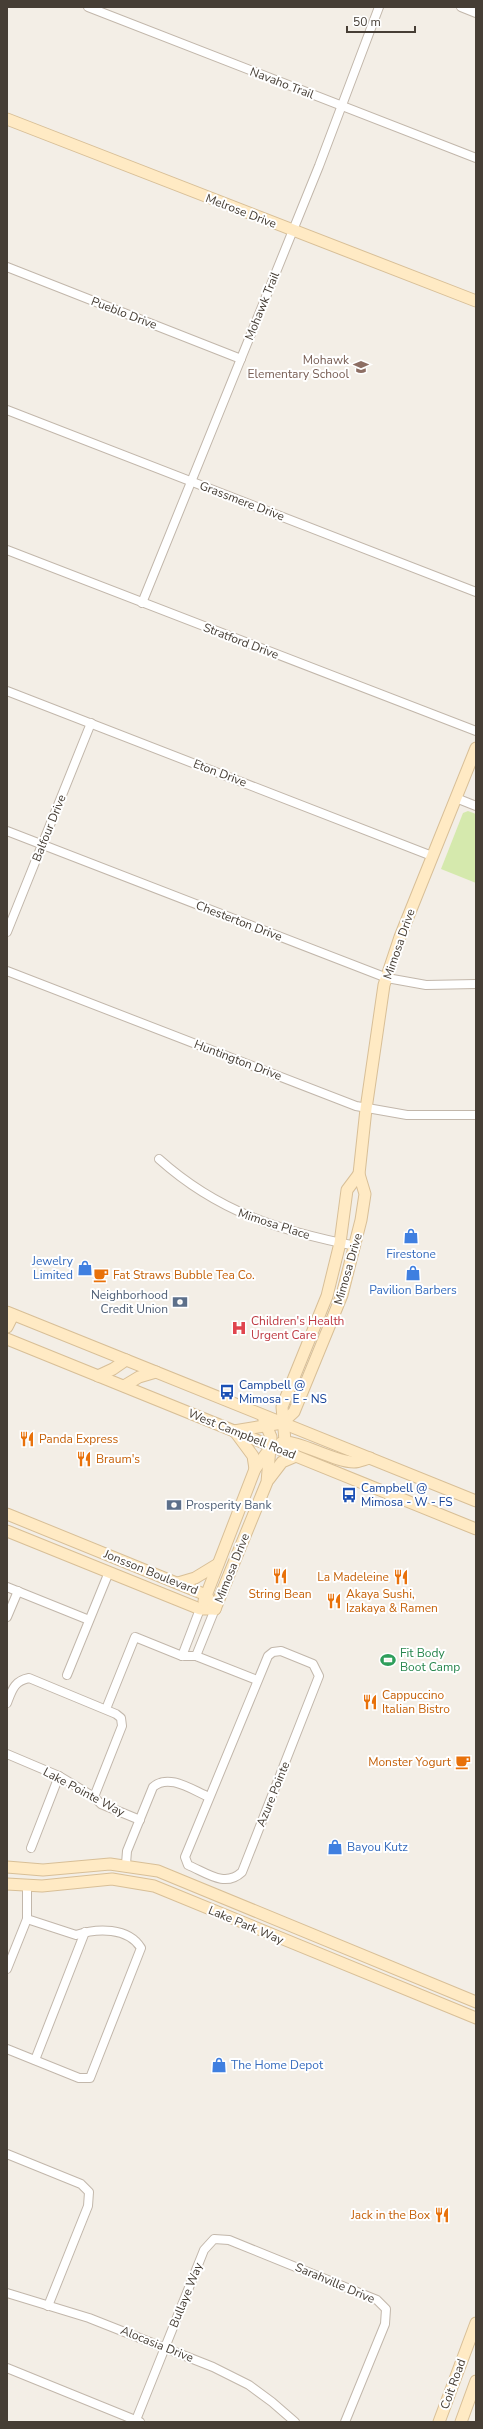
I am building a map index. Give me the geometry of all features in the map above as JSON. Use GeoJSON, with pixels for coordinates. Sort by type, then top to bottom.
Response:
{"type":"FeatureCollection","features":[{"type":"Feature","properties":{"kind":"street","name":"Navaho Trail"},"geometry":{"type":"LineString","coordinates":[[88,7],[476,158]]}},
{"type":"Feature","properties":{"kind":"street","name":"Mohawk Trail"},"geometry":{"type":"LineString","coordinates":[[142,603],[342,106],[379,7]]}},
{"type":"Feature","properties":{"kind":"street"},"geometry":{"type":"LineString","coordinates":[[461,7],[476,13]]}},
{"type":"Feature","properties":{"kind":"street","name":"Melrose Drive"},"geometry":{"type":"LineString","coordinates":[[7,119],[292,231],[476,301]]}},
{"type":"Feature","properties":{"kind":"street","name":"Pueblo Drive"},"geometry":{"type":"LineString","coordinates":[[7,268],[240,359]]}},
{"type":"Feature","properties":{"kind":"street","name":"Grassmere Drive"},"geometry":{"type":"LineString","coordinates":[[7,410],[476,592]]}},
{"type":"Feature","properties":{"kind":"street","name":"Stratford Drive"},"geometry":{"type":"LineString","coordinates":[[7,550],[476,731]]}},
{"type":"Feature","properties":{"kind":"street","name":"Eton Drive"},"geometry":{"type":"LineString","coordinates":[[7,691],[432,856]]}},
{"type":"Feature","properties":{"kind":"street","name":"Balfour Drive"},"geometry":{"type":"LineString","coordinates":[[7,932],[90,723]]}},
{"type":"Feature","properties":{"kind":"street","name":"Mimosa Drive"},"geometry":{"type":"LineString","coordinates":[[282,1423],[294,1412],[347,1280],[356,1246],[365,1194],[359,1174],[379,1013],[387,978],[400,937],[476,748]]}},
{"type":"Feature","properties":{"kind":"street"},"geometry":{"type":"LineString","coordinates":[[456,798],[476,806]]}},
{"type":"Feature","properties":{"kind":"street","name":"Chesterton Drive"},"geometry":{"type":"LineString","coordinates":[[7,831],[387,978],[426,985],[476,984]]}},
{"type":"Feature","properties":{"kind":"street","name":"Huntington Drive"},"geometry":{"type":"LineString","coordinates":[[7,971],[366,1109],[407,1115],[476,1115]]}},
{"type":"Feature","properties":{"kind":"street","name":"Mimosa Place"},"geometry":{"type":"LineString","coordinates":[[159,1160],[180,1178],[235,1211],[293,1232],[356,1246]]}},
{"type":"Feature","properties":{"kind":"street","name":"Mimosa Drive"},"geometry":{"type":"LineString","coordinates":[[282,1423],[282,1407],[327,1296],[340,1243],[347,1190],[359,1174]]}},
{"type":"Feature","properties":{"kind":"street"},"geometry":{"type":"LineString","coordinates":[[7,1327],[10,1313],[476,1501]]}},
{"type":"Feature","properties":{"kind":"street"},"geometry":{"type":"LineString","coordinates":[[317,1322],[332,1319]]}},
{"type":"Feature","properties":{"kind":"street","name":"West Campbell Road"},"geometry":{"type":"LineString","coordinates":[[7,1339],[476,1529]]}},
{"type":"Feature","properties":{"kind":"street"},"geometry":{"type":"LineString","coordinates":[[98,1376],[113,1369],[126,1360]]}},
{"type":"Feature","properties":{"kind":"street"},"geometry":{"type":"LineString","coordinates":[[124,1386],[139,1377],[156,1372]]}},
{"type":"Feature","properties":{"kind":"street"},"geometry":{"type":"LineString","coordinates":[[260,1414],[268,1426],[271,1437],[271,1446],[285,1441],[344,1461],[356,1462],[370,1458]]}},
{"type":"Feature","properties":{"kind":"street"},"geometry":{"type":"LineString","coordinates":[[256,1469],[253,1456],[234,1431],[282,1423]]}},
{"type":"Feature","properties":{"kind":"street"},"geometry":{"type":"LineString","coordinates":[[282,1423],[285,1441],[289,1451],[296,1456]]}},
{"type":"Feature","properties":{"kind":"street","name":"Mimosa Drive"},"geometry":{"type":"LineString","coordinates":[[200,1609],[256,1469],[271,1446]]}},
{"type":"Feature","properties":{"kind":"street","name":"Mimosa Drive"},"geometry":{"type":"LineString","coordinates":[[215,1609],[268,1482],[271,1446]]}},
{"type":"Feature","properties":{"kind":"street"},"geometry":{"type":"LineString","coordinates":[[268,1482],[282,1462],[296,1456]]}},
{"type":"Feature","properties":{"kind":"street","name":"Jonsson Boulevard"},"geometry":{"type":"LineString","coordinates":[[7,1514],[206,1594],[215,1609]]}},
{"type":"Feature","properties":{"kind":"street"},"geometry":{"type":"LineString","coordinates":[[232,1528],[245,1538]]}},
{"type":"Feature","properties":{"kind":"street","name":"Jonsson Boulevard"},"geometry":{"type":"LineString","coordinates":[[7,1531],[200,1609],[215,1609]]}},
{"type":"Feature","properties":{"kind":"street"},"geometry":{"type":"LineString","coordinates":[[63,1554],[69,1539]]}},
{"type":"Feature","properties":{"kind":"street"},"geometry":{"type":"LineString","coordinates":[[178,1583],[195,1578],[218,1564]]}},
{"type":"Feature","properties":{"kind":"street"},"geometry":{"type":"LineString","coordinates":[[67,1675],[109,1572]]}},
{"type":"Feature","properties":{"kind":"street"},"geometry":{"type":"LineString","coordinates":[[7,1587],[89,1620]]}},
{"type":"Feature","properties":{"kind":"street"},"geometry":{"type":"LineString","coordinates":[[7,1617],[18,1591]]}},
{"type":"Feature","properties":{"kind":"street"},"geometry":{"type":"LineString","coordinates":[[182,1656],[200,1609]]}},
{"type":"Feature","properties":{"kind":"street"},"geometry":{"type":"LineString","coordinates":[[196,1656],[215,1609]]}},
{"type":"Feature","properties":{"kind":"street"},"geometry":{"type":"LineString","coordinates":[[106,1709],[135,1637],[182,1656],[196,1656],[257,1680],[210,1797],[169,1780],[160,1782],[153,1787],[132,1840],[126,1864]]}},
{"type":"Feature","properties":{"kind":"street","name":"Azure Pointe"},"geometry":{"type":"LineString","coordinates":[[210,1797],[185,1862],[188,1865],[224,1880],[234,1879],[242,1872],[319,1676],[313,1664],[281,1651],[273,1652],[268,1656],[257,1680]]}},
{"type":"Feature","properties":{"kind":"street"},"geometry":{"type":"LineString","coordinates":[[7,1703],[14,1684],[20,1680],[29,1678],[106,1709],[121,1718],[122,1726],[94,1797]]}},
{"type":"Feature","properties":{"kind":"street","name":"Lake Pointe Way"},"geometry":{"type":"LineString","coordinates":[[7,1754],[59,1776],[94,1797],[105,1806],[140,1820]]}},
{"type":"Feature","properties":{"kind":"street"},"geometry":{"type":"LineString","coordinates":[[31,1848],[59,1776]]}},
{"type":"Feature","properties":{"kind":"street","name":"Lake Park Way"},"geometry":{"type":"LineString","coordinates":[[7,1867],[43,1870],[96,1864],[126,1864],[168,1874],[476,2002]]}},
{"type":"Feature","properties":{"kind":"street","name":"Lake Park Way"},"geometry":{"type":"LineString","coordinates":[[7,1884],[27,1887],[112,1879],[154,1886],[476,2018]]}},
{"type":"Feature","properties":{"kind":"street"},"geometry":{"type":"LineString","coordinates":[[7,1969],[27,1919],[27,1887]]}},
{"type":"Feature","properties":{"kind":"street"},"geometry":{"type":"LineString","coordinates":[[7,2049],[79,2078],[90,2078],[141,1948],[137,1941],[112,1930],[88,1930],[76,1935],[27,1919]]}},
{"type":"Feature","properties":{"kind":"street"},"geometry":{"type":"LineString","coordinates":[[35,2060],[85,1932]]}},
{"type":"Feature","properties":{"kind":"street"},"geometry":{"type":"LineString","coordinates":[[7,2154],[81,2184],[89,2192],[88,2206],[48,2306]]}},
{"type":"Feature","properties":{"kind":"street","name":"Bullaye Way"},"geometry":{"type":"LineString","coordinates":[[138,2421],[204,2250],[214,2239]]}},
{"type":"Feature","properties":{"kind":"street","name":"Sarahville Drive"},"geometry":{"type":"LineString","coordinates":[[214,2239],[229,2240],[377,2300],[386,2309],[385,2324],[345,2422]]}},
{"type":"Feature","properties":{"kind":"street","name":"Alocasia Drive"},"geometry":{"type":"LineString","coordinates":[[7,2293],[89,2318],[213,2367],[249,2385],[272,2402],[294,2422]]}},
{"type":"Feature","properties":{"kind":"street","name":"Coit Road"},"geometry":{"type":"LineString","coordinates":[[439,2422],[476,2323]]}},
{"type":"Feature","properties":{"kind":"street"},"geometry":{"type":"LineString","coordinates":[[7,2368],[138,2421]]}},
{"type":"Feature","properties":{"kind":"street","name":"Coit Road"},"geometry":{"type":"LineString","coordinates":[[461,2422],[476,2381]]}},
{"type":"Feature","properties":{"kind":"green space"},"geometry":{"type":"Polygon","coordinates":[[[468,811],[476,814],[476,883],[441,869],[463,813],[468,811]]]}},
{"type":"Feature","properties":{"kind":"place","name":"Mohawk Elementary School"},"geometry":{"type":"Point","coordinates":[361,367]}},
{"type":"Feature","properties":{"kind":"place","name":"Firestone"},"geometry":{"type":"Point","coordinates":[411,1236]}},
{"type":"Feature","properties":{"kind":"place","name":"Jewelry Limited"},"geometry":{"type":"Point","coordinates":[85,1268]}},
{"type":"Feature","properties":{"kind":"place","name":"Pavilion Barbers"},"geometry":{"type":"Point","coordinates":[413,1273]}},
{"type":"Feature","properties":{"kind":"place","name":"Fat Straws Bubble Tea Co."},"geometry":{"type":"Point","coordinates":[101,1275]}},
{"type":"Feature","properties":{"kind":"place","name":"Neighborhood Credit Union"},"geometry":{"type":"Point","coordinates":[180,1302]}},
{"type":"Feature","properties":{"kind":"place","name":"Children's Health Urgent Care"},"geometry":{"type":"Point","coordinates":[239,1328]}},
{"type":"Feature","properties":{"kind":"place","name":"Campbell @ Mimosa - E - NS"},"geometry":{"type":"Point","coordinates":[227,1392]}},
{"type":"Feature","properties":{"kind":"place","name":"Panda Express"},"geometry":{"type":"Point","coordinates":[27,1439]}},
{"type":"Feature","properties":{"kind":"place","name":"Braum's"},"geometry":{"type":"Point","coordinates":[84,1459]}},
{"type":"Feature","properties":{"kind":"place","name":"Campbell @ Mimosa - W - FS"},"geometry":{"type":"Point","coordinates":[349,1495]}},
{"type":"Feature","properties":{"kind":"place","name":"Prosperity Bank"},"geometry":{"type":"Point","coordinates":[174,1505]}},
{"type":"Feature","properties":{"kind":"place","name":"String Bean"},"geometry":{"type":"Point","coordinates":[280,1576]}},
{"type":"Feature","properties":{"kind":"place","name":"La Madeleine"},"geometry":{"type":"Point","coordinates":[401,1577]}},
{"type":"Feature","properties":{"kind":"place","name":"Akaya Sushi, Izakaya & Ramen"},"geometry":{"type":"Point","coordinates":[334,1601]}},
{"type":"Feature","properties":{"kind":"place","name":"Fit Body Boot Camp"},"geometry":{"type":"Point","coordinates":[388,1660]}},
{"type":"Feature","properties":{"kind":"place","name":"Cappuccino Italian Bistro"},"geometry":{"type":"Point","coordinates":[370,1702]}},
{"type":"Feature","properties":{"kind":"place","name":"Monster Yogurt"},"geometry":{"type":"Point","coordinates":[463,1762]}},
{"type":"Feature","properties":{"kind":"place","name":"Bayou Kutz"},"geometry":{"type":"Point","coordinates":[335,1847]}},
{"type":"Feature","properties":{"kind":"place","name":"The Home Depot"},"geometry":{"type":"Point","coordinates":[219,2065]}},
{"type":"Feature","properties":{"kind":"place","name":"Jack in the Box"},"geometry":{"type":"Point","coordinates":[442,2215]}}]}
